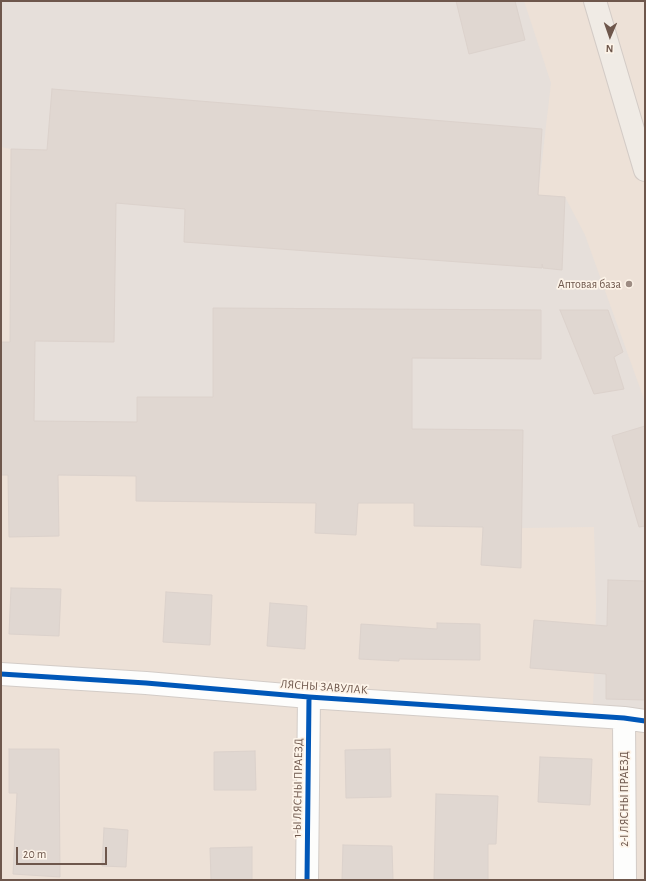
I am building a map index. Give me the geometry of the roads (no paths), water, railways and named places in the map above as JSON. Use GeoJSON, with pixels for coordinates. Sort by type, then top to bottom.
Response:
{"type":"FeatureCollection","features":[{"type":"Feature","properties":{"kind":"main road"},"geometry":{"type":"LineString","coordinates":[[595,1],[645,170]]}},
{"type":"Feature","properties":{"kind":"street","name":"ЛЯСНЫ ЗАВУЛАК"},"geometry":{"type":"LineString","coordinates":[[1,674],[146,683],[309,697],[634,720]]}},
{"type":"Feature","properties":{"kind":"street","name":"1-Ы ЛЯСНЫ ПРАЕЗД"},"geometry":{"type":"LineString","coordinates":[[307,880],[309,697]]}},
{"type":"Feature","properties":{"kind":"street","name":"2-І ЛЯСНЫ ПРАЕЗД"},"geometry":{"type":"LineString","coordinates":[[625,880],[634,720]]}},
{"type":"Feature","properties":{"kind":"place","name":"Аптовая база"},"geometry":{"type":"Point","coordinates":[629,284]}}]}
